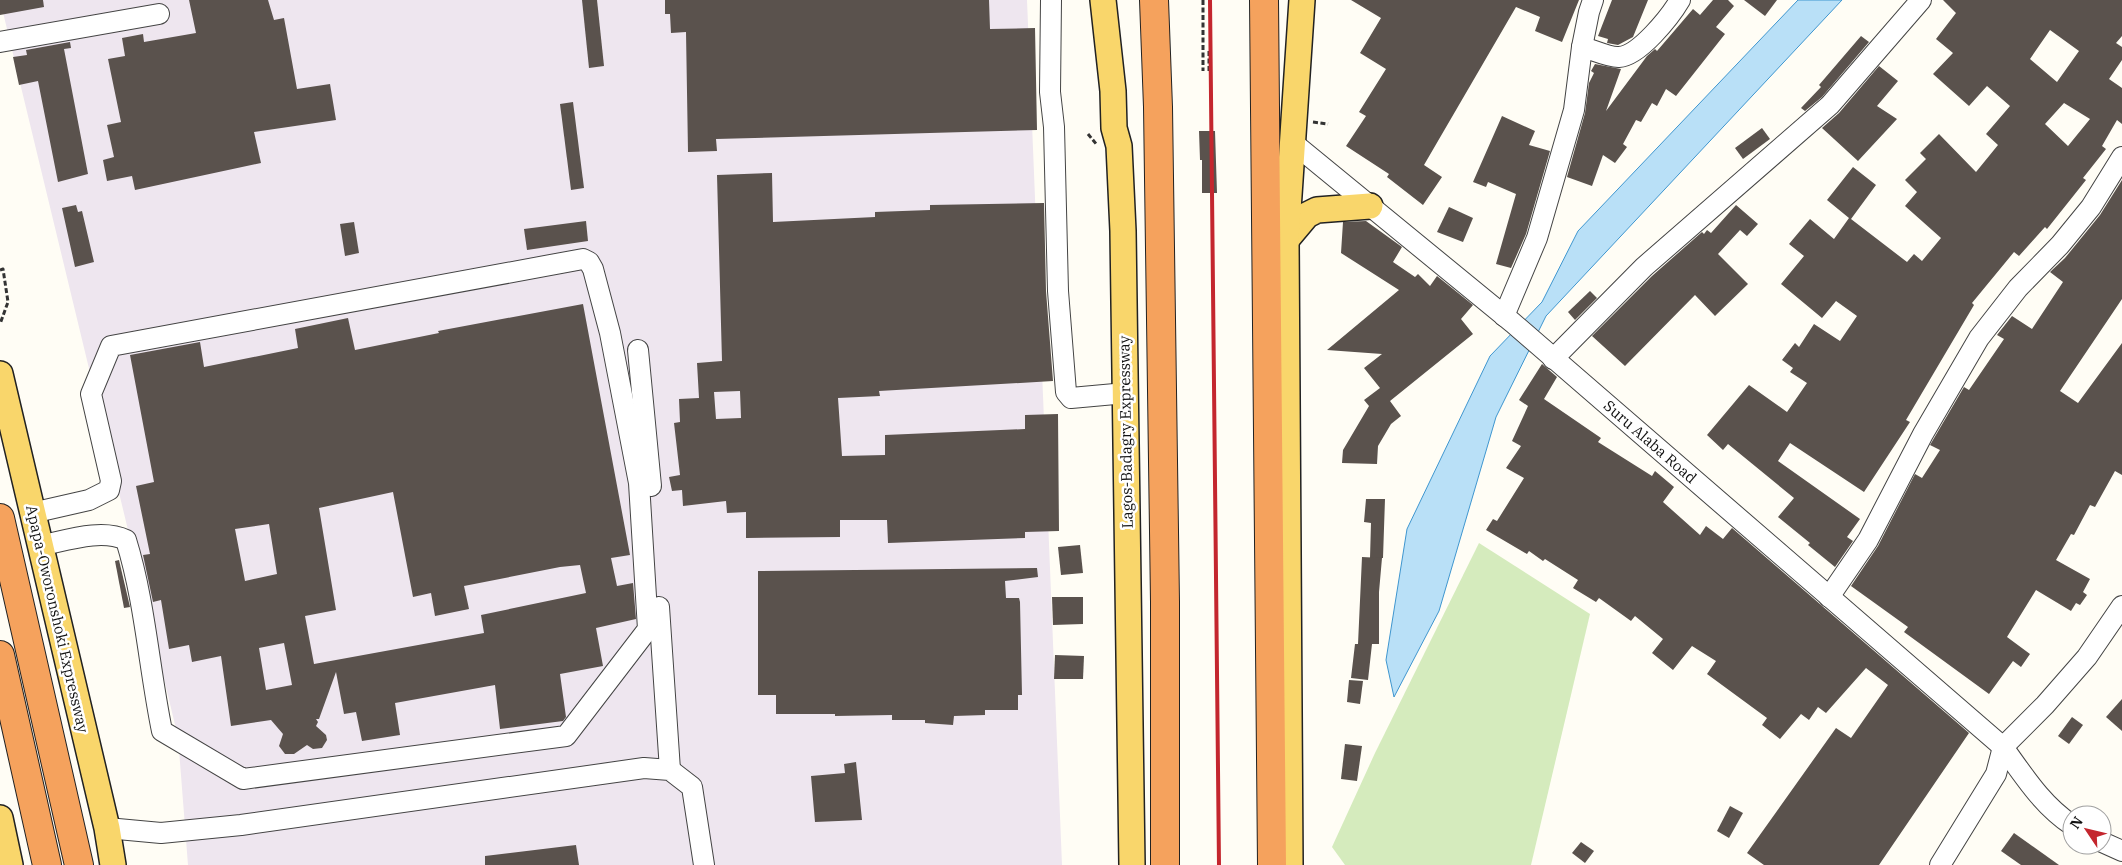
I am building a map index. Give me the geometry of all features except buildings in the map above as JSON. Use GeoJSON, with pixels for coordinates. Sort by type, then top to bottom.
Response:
{"type":"FeatureCollection","features":[{"type":"Feature","properties":{"kind":"highway"},"geometry":{"type":"LineString","coordinates":[[1264,0],[1272,865]]}},
{"type":"Feature","properties":{"kind":"highway"},"geometry":{"type":"LineString","coordinates":[[1265,30],[1272,0]]}},
{"type":"Feature","properties":{"kind":"highway"},"geometry":{"type":"LineString","coordinates":[[1153,8],[1158,107],[1165,602],[1165,865]]}},
{"type":"Feature","properties":{"kind":"highway"},"geometry":{"type":"LineString","coordinates":[[0,518],[79,865]]}},
{"type":"Feature","properties":{"kind":"highway"},"geometry":{"type":"LineString","coordinates":[[0,655],[46,865]]}},
{"type":"Feature","properties":{"kind":"main road","name":"Lagos-Badagry Expressway"},"geometry":{"type":"LineString","coordinates":[[1103,0],[1113,91],[1114,128],[1119,146],[1123,231],[1132,865]]}},
{"type":"Feature","properties":{"kind":"main road"},"geometry":{"type":"LineString","coordinates":[[1290,865],[1286,240],[1302,0]]}},
{"type":"Feature","properties":{"kind":"main road"},"geometry":{"type":"LineString","coordinates":[[1286,240],[1307,215],[1317,210],[1370,206]]}},
{"type":"Feature","properties":{"kind":"main road","name":"Apapa-Oworonshoki Expressway"},"geometry":{"type":"LineString","coordinates":[[0,374],[113,865]]}},
{"type":"Feature","properties":{"kind":"main road"},"geometry":{"type":"LineString","coordinates":[[0,818],[5,853]]}},
{"type":"Feature","properties":{"kind":"street"},"geometry":{"type":"LineString","coordinates":[[1051,0],[1050,92],[1054,128],[1058,291],[1066,392],[1071,398],[1126,393]]}},
{"type":"Feature","properties":{"kind":"street"},"geometry":{"type":"LineString","coordinates":[[1509,319],[1537,238],[1574,110],[1582,47],[1589,12],[1594,0]]}},
{"type":"Feature","properties":{"kind":"street"},"geometry":{"type":"LineString","coordinates":[[1582,47],[1619,57],[1634,51],[1640,48],[1680,0]]}},
{"type":"Feature","properties":{"kind":"street"},"geometry":{"type":"LineString","coordinates":[[1546,353],[1830,105],[1921,0]]}},
{"type":"Feature","properties":{"kind":"street"},"geometry":{"type":"LineString","coordinates":[[0,42],[159,14]]}},
{"type":"Feature","properties":{"kind":"street","name":"Suru Alaba Road"},"geometry":{"type":"LineString","coordinates":[[1292,142],[1509,319],[2003,747],[2037,795],[2062,819]]}},
{"type":"Feature","properties":{"kind":"street"},"geometry":{"type":"LineString","coordinates":[[1829,597],[1868,540],[1922,434],[1979,338],[2018,288],[2060,245],[2091,207],[2122,157]]}},
{"type":"Feature","properties":{"kind":"street"},"geometry":{"type":"LineString","coordinates":[[32,513],[89,500],[109,490],[111,481],[91,394],[111,346],[583,259],[589,262],[593,268],[610,332],[639,483],[648,629],[566,736],[243,779],[162,731],[152,685],[136,572],[126,540],[116,535],[96,536],[39,546]]}},
{"type":"Feature","properties":{"kind":"street"},"geometry":{"type":"LineString","coordinates":[[638,350],[656,543],[670,770]]}},
{"type":"Feature","properties":{"kind":"street"},"geometry":{"type":"LineString","coordinates":[[1940,865],[1996,774],[2003,747],[2045,705],[2086,657],[2122,606]]}},
{"type":"Feature","properties":{"kind":"street"},"geometry":{"type":"LineString","coordinates":[[106,828],[161,833],[242,825],[644,768],[670,770],[692,787],[704,865]]}},
{"type":"Feature","properties":{"kind":"path"},"geometry":{"type":"LineString","coordinates":[[1202,0],[1203,71]]}},
{"type":"Feature","properties":{"kind":"path"},"geometry":{"type":"LineString","coordinates":[[1209,51],[1209,71]]}},
{"type":"Feature","properties":{"kind":"path"},"geometry":{"type":"LineString","coordinates":[[0,324],[8,302],[1,269]]}},
{"type":"Feature","properties":{"kind":"shaded area"},"geometry":{"type":"Polygon","coordinates":[[[0,0],[1027,0],[1062,865],[188,865],[178,737],[0,0]]]}},
{"type":"Feature","properties":{"kind":"green space"},"geometry":{"type":"Polygon","coordinates":[[[1479,543],[1590,614],[1531,865],[1345,865],[1332,847],[1375,753],[1479,543]]]}},
{"type":"Feature","properties":{"kind":"water"},"geometry":{"type":"Polygon","coordinates":[[[1798,0],[1842,0],[1546,316],[1496,417],[1439,611],[1394,697],[1386,660],[1407,529],[1490,356],[1542,302],[1578,231],[1798,0]]]}},
{"type":"Feature","properties":{"kind":"railway"},"geometry":{"type":"LineString","coordinates":[[1210,0],[1219,865]]}}]}
